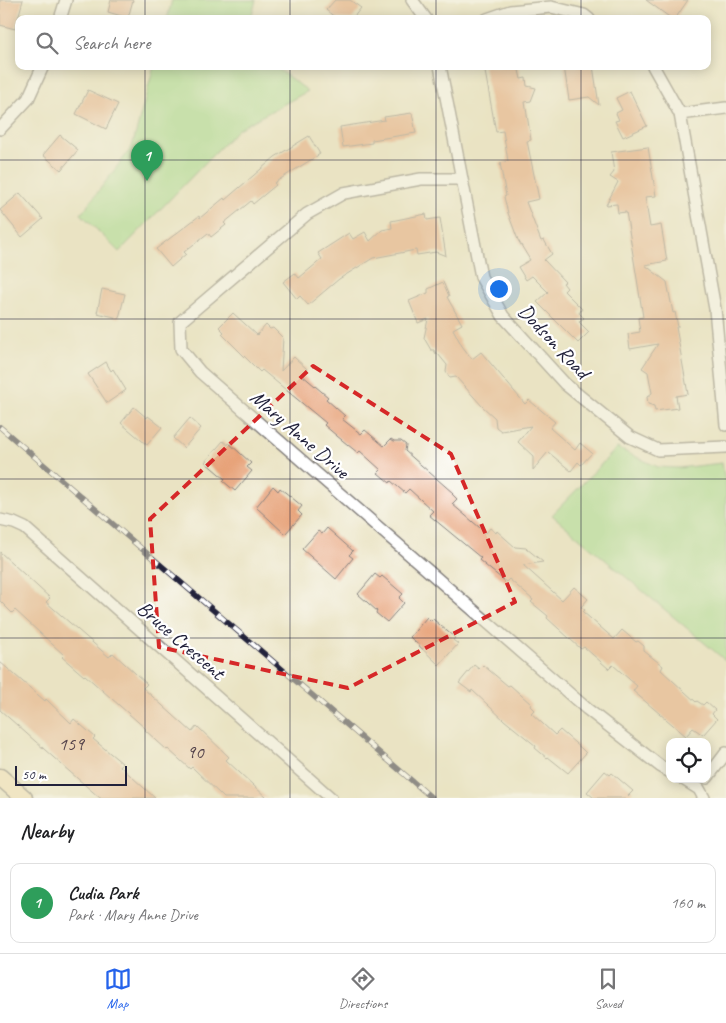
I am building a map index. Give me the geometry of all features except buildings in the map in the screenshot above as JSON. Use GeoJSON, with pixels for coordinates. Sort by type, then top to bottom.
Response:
{"type":"FeatureCollection","features":[{"type":"Feature","properties":{"kind":"street"},"geometry":{"type":"LineString","coordinates":[[61,15],[66,0]]}},
{"type":"Feature","properties":{"kind":"street"},"geometry":{"type":"LineString","coordinates":[[412,0],[423,15]]}},
{"type":"Feature","properties":{"kind":"street"},"geometry":{"type":"LineString","coordinates":[[498,15],[510,11],[551,7],[584,15]]}},
{"type":"Feature","properties":{"kind":"street"},"geometry":{"type":"LineString","coordinates":[[0,129],[28,99],[40,70]]}},
{"type":"Feature","properties":{"kind":"street","name":"Dodson Road"},"geometry":{"type":"LineString","coordinates":[[441,70],[481,277],[504,316],[565,384],[630,437],[658,450],[726,447]]}},
{"type":"Feature","properties":{"kind":"street"},"geometry":{"type":"LineString","coordinates":[[655,70],[680,114],[715,309],[726,425]]}},
{"type":"Feature","properties":{"kind":"street"},"geometry":{"type":"LineString","coordinates":[[680,114],[726,108]]}},
{"type":"Feature","properties":{"kind":"street","name":"Mary Anne Drive"},"geometry":{"type":"LineString","coordinates":[[461,179],[421,179],[344,193],[307,214],[180,322],[181,349],[200,372],[587,709],[666,770]]}},
{"type":"Feature","properties":{"kind":"street","name":"Bruce Crescent"},"geometry":{"type":"LineString","coordinates":[[0,520],[25,528],[332,798]]}},
{"type":"Feature","properties":{"kind":"street"},"geometry":{"type":"LineString","coordinates":[[704,786],[726,753]]}},
{"type":"Feature","properties":{"kind":"street"},"geometry":{"type":"LineString","coordinates":[[0,777],[24,798]]}},
{"type":"Feature","properties":{"kind":"highlighted area"},"geometry":{"type":"Polygon","coordinates":[[[313,366],[451,454],[515,602],[348,688],[159,647],[150,519],[313,366]]]}},
{"type":"Feature","properties":{"kind":"green space"},"geometry":{"type":"Polygon","coordinates":[[[172,0],[256,0],[252,15],[168,15],[172,0]]]}},
{"type":"Feature","properties":{"kind":"green space"},"geometry":{"type":"Polygon","coordinates":[[[153,70],[279,70],[308,91],[238,129],[119,252],[81,214],[132,147],[153,70]]]}},
{"type":"Feature","properties":{"kind":"green space"},"geometry":{"type":"Polygon","coordinates":[[[617,448],[658,467],[678,468],[722,463],[726,488],[726,661],[552,515],[617,448]]]}},
{"type":"Feature","properties":{"kind":"railway"},"geometry":{"type":"LineString","coordinates":[[0,427],[432,798]]}},
{"type":"Feature","properties":{"kind":"place","name":"Cudia Park"},"geometry":{"type":"Point","coordinates":[147,181]}}]}
